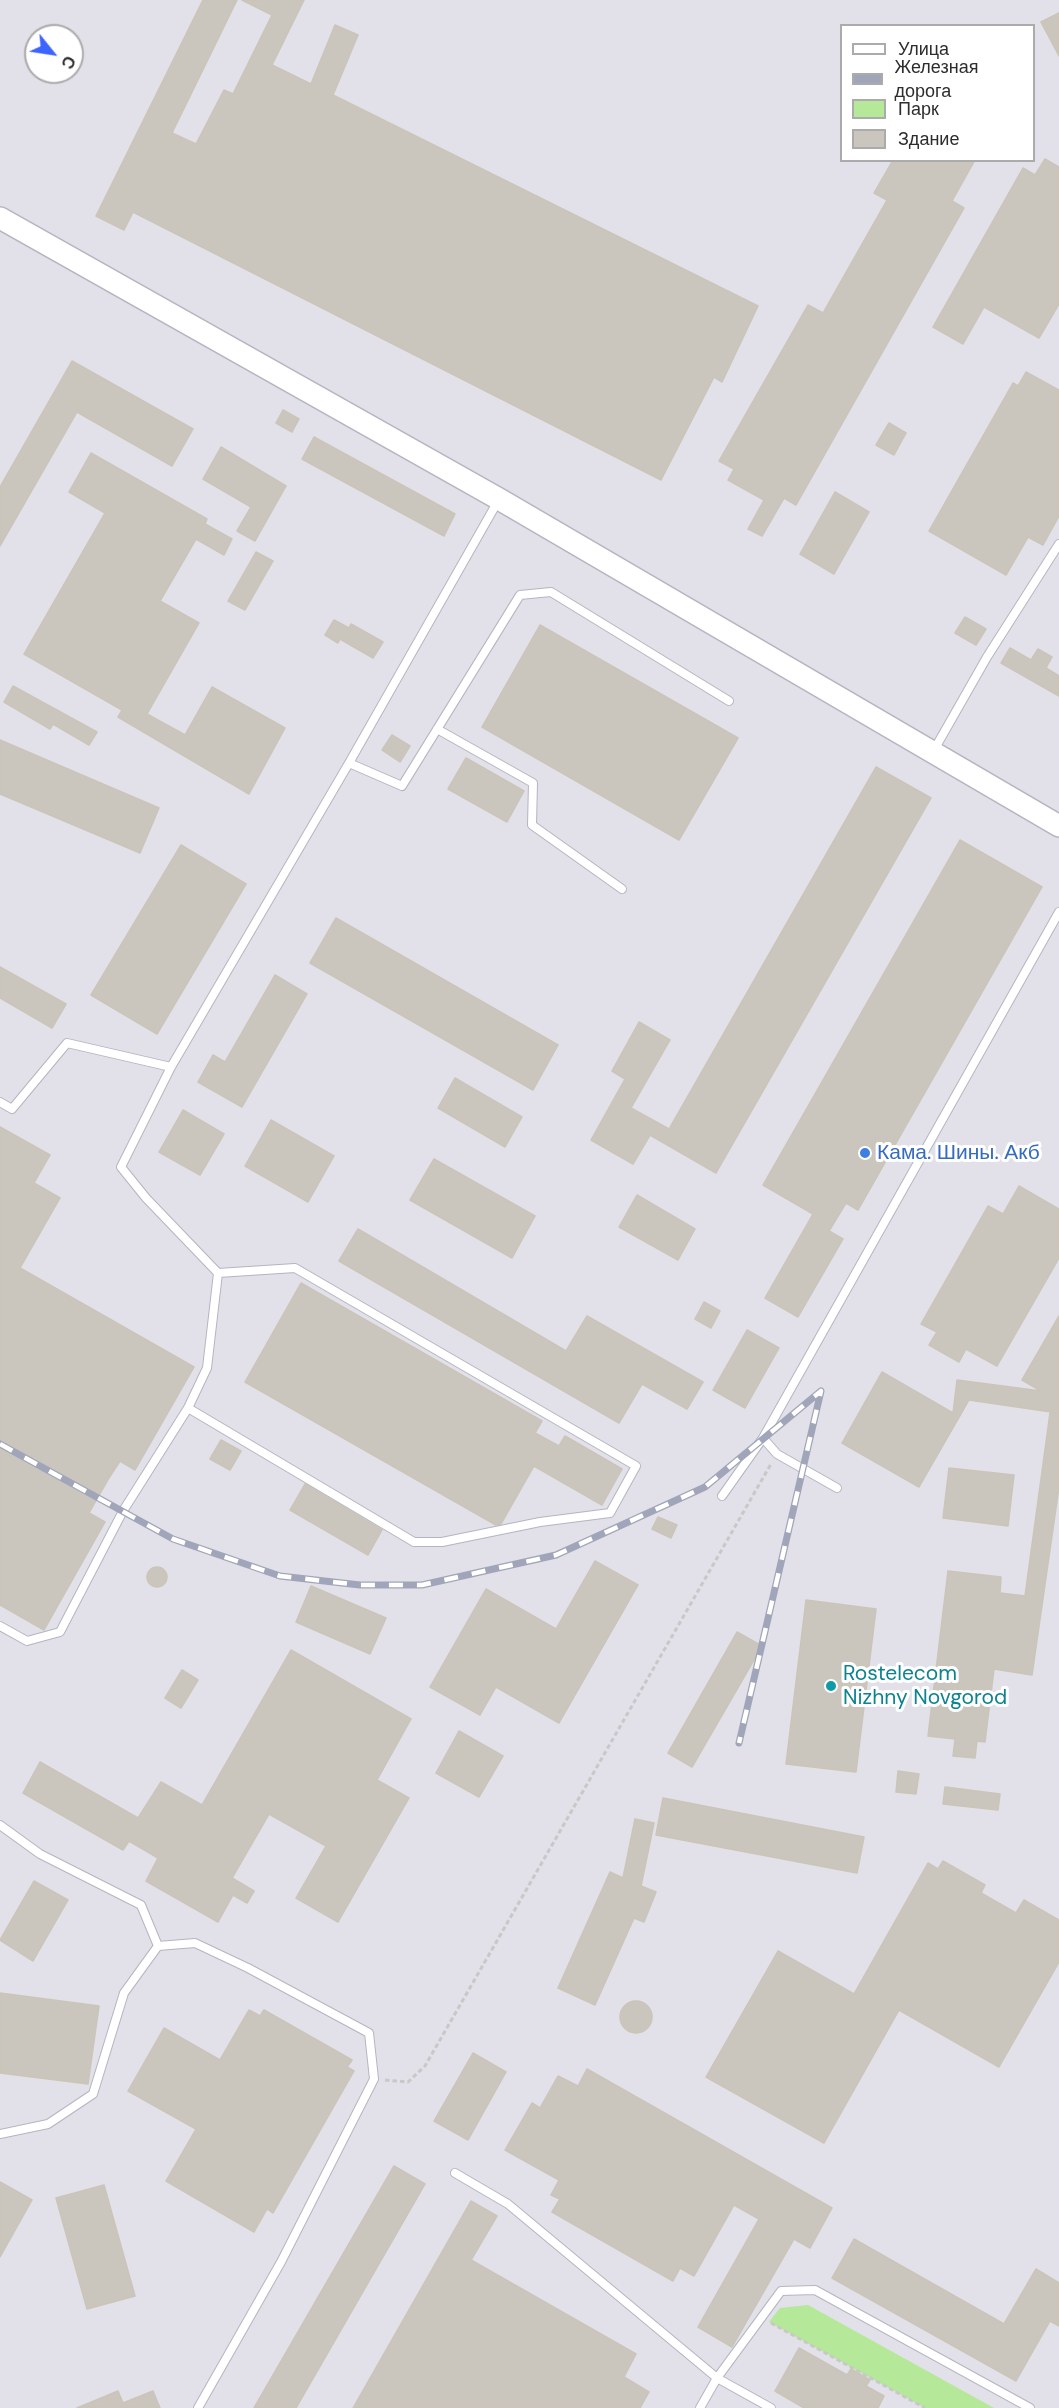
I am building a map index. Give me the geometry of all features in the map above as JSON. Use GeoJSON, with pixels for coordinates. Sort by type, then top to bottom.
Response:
{"type":"FeatureCollection","features":[{"type":"Feature","properties":{"kind":"street"},"geometry":{"type":"LineString","coordinates":[[0,218],[499,500],[1059,826]]}},
{"type":"Feature","properties":{"kind":"lane"},"geometry":{"type":"LineString","coordinates":[[188,1408],[414,1542],[442,1542],[540,1522],[610,1513],[636,1466],[295,1268],[218,1273],[146,1198],[121,1167],[171,1067],[350,763],[499,500]]}},
{"type":"Feature","properties":{"kind":"lane"},"geometry":{"type":"LineString","coordinates":[[933,752],[987,657],[1059,544]]}},
{"type":"Feature","properties":{"kind":"lane"},"geometry":{"type":"LineString","coordinates":[[350,763],[402,786],[520,595],[551,592],[729,700]]}},
{"type":"Feature","properties":{"kind":"lane"},"geometry":{"type":"LineString","coordinates":[[437,729],[533,783],[532,825],[622,889]]}},
{"type":"Feature","properties":{"kind":"lane"},"geometry":{"type":"LineString","coordinates":[[722,1496],[763,1438],[1059,912]]}},
{"type":"Feature","properties":{"kind":"lane"},"geometry":{"type":"LineString","coordinates":[[0,1102],[12,1109],[67,1043],[171,1067]]}},
{"type":"Feature","properties":{"kind":"lane"},"geometry":{"type":"LineString","coordinates":[[0,1626],[27,1641],[60,1632],[123,1511],[188,1408],[207,1368],[218,1273]]}},
{"type":"Feature","properties":{"kind":"lane"},"geometry":{"type":"LineString","coordinates":[[763,1438],[777,1454],[837,1488]]}},
{"type":"Feature","properties":{"kind":"lane"},"geometry":{"type":"LineString","coordinates":[[0,1825],[40,1854],[141,1905],[158,1946]]}},
{"type":"Feature","properties":{"kind":"lane"},"geometry":{"type":"LineString","coordinates":[[158,1946],[195,1944],[248,1968],[369,2033],[374,2079],[281,2262],[198,2408]]}},
{"type":"Feature","properties":{"kind":"lane"},"geometry":{"type":"LineString","coordinates":[[0,2134],[48,2124],[93,2094],[124,1993],[158,1946]]}},
{"type":"Feature","properties":{"kind":"lane"},"geometry":{"type":"LineString","coordinates":[[455,2173],[508,2204],[717,2378],[771,2408]]}},
{"type":"Feature","properties":{"kind":"lane"},"geometry":{"type":"LineString","coordinates":[[700,2408],[717,2378],[782,2290],[815,2290],[1030,2408]]}},
{"type":"Feature","properties":{"kind":"path"},"geometry":{"type":"LineString","coordinates":[[374,2079],[408,2082],[425,2066],[777,1454]]}},
{"type":"Feature","properties":{"kind":"path"},"geometry":{"type":"LineString","coordinates":[[761,2318],[925,2408]]}},
{"type":"Feature","properties":{"kind":"shaded area"},"geometry":{"type":"Polygon","coordinates":[[[0,0],[1059,0],[1059,2408],[0,2408],[0,0]]]}},
{"type":"Feature","properties":{"kind":"green space"},"geometry":{"type":"Polygon","coordinates":[[[808,2305],[994,2408],[925,2408],[769,2322],[780,2308],[808,2305]]]}},
{"type":"Feature","properties":{"kind":"building"},"geometry":{"type":"Polygon","coordinates":[[[203,0],[237,0],[172,133],[196,144],[224,90],[233,94],[272,15],[242,0],[304,0],[272,65],[311,84],[335,25],[358,35],[333,95],[758,306],[722,382],[714,377],[661,480],[133,212],[124,230],[96,216],[203,0]]]}},
{"type":"Feature","properties":{"kind":"building"},"geometry":{"type":"Polygon","coordinates":[[[1059,13],[1059,56],[1041,22],[1059,13]]]}},
{"type":"Feature","properties":{"kind":"building"},"geometry":{"type":"Polygon","coordinates":[[[1045,159],[1059,167],[1059,304],[1039,338],[984,307],[963,344],[933,327],[1023,168],[1035,175],[1045,159]]]}},
{"type":"Feature","properties":{"kind":"building"},"geometry":{"type":"Polygon","coordinates":[[[892,162],[974,162],[952,201],[964,208],[796,505],[784,498],[762,536],[748,529],[764,500],[728,480],[734,469],[719,461],[808,305],[823,313],[887,200],[874,193],[892,162]]]}},
{"type":"Feature","properties":{"kind":"building"},"geometry":{"type":"Polygon","coordinates":[[[72,361],[193,429],[172,466],[77,412],[0,546],[0,487],[72,361]]]}},
{"type":"Feature","properties":{"kind":"building"},"geometry":{"type":"Polygon","coordinates":[[[1026,372],[1059,390],[1059,516],[1043,545],[1028,537],[1006,575],[929,531],[1013,383],[1018,386],[1026,372]]]}},
{"type":"Feature","properties":{"kind":"building"},"geometry":{"type":"Polygon","coordinates":[[[283,410],[299,419],[292,432],[276,423],[283,410]]]}},
{"type":"Feature","properties":{"kind":"building"},"geometry":{"type":"Polygon","coordinates":[[[889,423],[906,433],[894,455],[876,445],[889,423]]]}},
{"type":"Feature","properties":{"kind":"building"},"geometry":{"type":"Polygon","coordinates":[[[314,437],[455,514],[444,536],[302,459],[314,437]]]}},
{"type":"Feature","properties":{"kind":"building"},"geometry":{"type":"Polygon","coordinates":[[[221,447],[286,486],[255,541],[237,531],[251,507],[203,479],[221,447]]]}},
{"type":"Feature","properties":{"kind":"building"},"geometry":{"type":"Polygon","coordinates":[[[91,453],[207,519],[205,524],[232,539],[224,555],[196,539],[160,601],[199,623],[147,714],[185,735],[212,687],[285,728],[249,794],[118,717],[122,710],[24,654],[105,513],[69,492],[91,453]]]}},
{"type":"Feature","properties":{"kind":"building"},"geometry":{"type":"Polygon","coordinates":[[[835,492],[869,512],[834,574],[800,554],[835,492]]]}},
{"type":"Feature","properties":{"kind":"building"},"geometry":{"type":"Polygon","coordinates":[[[256,552],[273,561],[245,610],[228,601],[256,552]]]}},
{"type":"Feature","properties":{"kind":"building"},"geometry":{"type":"Polygon","coordinates":[[[965,617],[986,629],[976,645],[955,633],[965,617]]]}},
{"type":"Feature","properties":{"kind":"building"},"geometry":{"type":"Polygon","coordinates":[[[334,620],[349,628],[351,624],[383,642],[373,658],[340,639],[338,643],[325,635],[334,620]]]}},
{"type":"Feature","properties":{"kind":"building"},"geometry":{"type":"Polygon","coordinates":[[[540,625],[738,738],[679,840],[482,727],[540,625]]]}},
{"type":"Feature","properties":{"kind":"building"},"geometry":{"type":"Polygon","coordinates":[[[1010,648],[1031,660],[1038,649],[1052,657],[1046,668],[1059,676],[1059,696],[1001,663],[1010,648]]]}},
{"type":"Feature","properties":{"kind":"building"},"geometry":{"type":"Polygon","coordinates":[[[13,686],[97,732],[89,745],[53,724],[50,729],[4,702],[13,686]]]}},
{"type":"Feature","properties":{"kind":"building"},"geometry":{"type":"Polygon","coordinates":[[[392,735],[410,746],[400,762],[382,750],[392,735]]]}},
{"type":"Feature","properties":{"kind":"building"},"geometry":{"type":"Polygon","coordinates":[[[0,740],[159,808],[140,853],[0,794],[0,740]]]}},
{"type":"Feature","properties":{"kind":"building"},"geometry":{"type":"Polygon","coordinates":[[[466,758],[524,791],[507,822],[448,789],[466,758]]]}},
{"type":"Feature","properties":{"kind":"building"},"geometry":{"type":"Polygon","coordinates":[[[876,767],[931,798],[716,1173],[650,1135],[633,1164],[591,1140],[625,1079],[612,1071],[639,1022],[670,1040],[631,1108],[669,1129],[876,767]]]}},
{"type":"Feature","properties":{"kind":"building"},"geometry":{"type":"Polygon","coordinates":[[[960,840],[1042,887],[858,1210],[846,1203],[829,1231],[843,1239],[798,1317],[765,1298],[813,1214],[763,1185],[960,840]]]}},
{"type":"Feature","properties":{"kind":"building"},"geometry":{"type":"Polygon","coordinates":[[[181,845],[246,884],[157,1034],[91,995],[181,845]]]}},
{"type":"Feature","properties":{"kind":"building"},"geometry":{"type":"Polygon","coordinates":[[[336,918],[558,1045],[533,1090],[310,963],[336,918]]]}},
{"type":"Feature","properties":{"kind":"building"},"geometry":{"type":"Polygon","coordinates":[[[0,967],[66,1004],[52,1028],[0,998],[0,967]]]}},
{"type":"Feature","properties":{"kind":"building"},"geometry":{"type":"Polygon","coordinates":[[[275,975],[307,994],[242,1107],[198,1082],[213,1055],[225,1062],[275,975]]]}},
{"type":"Feature","properties":{"kind":"building"},"geometry":{"type":"Polygon","coordinates":[[[455,1078],[522,1117],[505,1147],[438,1108],[455,1078]]]}},
{"type":"Feature","properties":{"kind":"building"},"geometry":{"type":"Polygon","coordinates":[[[183,1110],[224,1134],[200,1175],[159,1152],[183,1110]]]}},
{"type":"Feature","properties":{"kind":"building"},"geometry":{"type":"Polygon","coordinates":[[[271,1120],[334,1156],[308,1202],[245,1166],[271,1120]]]}},
{"type":"Feature","properties":{"kind":"building"},"geometry":{"type":"Polygon","coordinates":[[[0,1127],[50,1155],[34,1183],[60,1198],[20,1268],[194,1367],[135,1470],[120,1461],[89,1513],[105,1522],[44,1630],[0,1605],[0,1127]]]}},
{"type":"Feature","properties":{"kind":"building"},"geometry":{"type":"Polygon","coordinates":[[[434,1159],[535,1216],[512,1258],[410,1200],[434,1159]]]}},
{"type":"Feature","properties":{"kind":"building"},"geometry":{"type":"Polygon","coordinates":[[[1019,1186],[1059,1209],[1059,1258],[997,1366],[966,1349],[959,1362],[929,1345],[937,1332],[921,1324],[988,1206],[1003,1214],[1019,1186]]]}},
{"type":"Feature","properties":{"kind":"building"},"geometry":{"type":"Polygon","coordinates":[[[637,1195],[695,1229],[678,1260],[619,1227],[637,1195]]]}},
{"type":"Feature","properties":{"kind":"building"},"geometry":{"type":"Polygon","coordinates":[[[358,1229],[566,1351],[587,1316],[703,1382],[687,1409],[642,1384],[619,1423],[339,1261],[358,1229]]]}},
{"type":"Feature","properties":{"kind":"building"},"geometry":{"type":"Polygon","coordinates":[[[301,1283],[542,1421],[535,1433],[559,1446],[565,1436],[622,1469],[602,1505],[534,1466],[501,1524],[496,1525],[245,1382],[301,1283]]]}},
{"type":"Feature","properties":{"kind":"building"},"geometry":{"type":"Polygon","coordinates":[[[704,1302],[720,1311],[711,1328],[695,1319],[704,1302]]]}},
{"type":"Feature","properties":{"kind":"building"},"geometry":{"type":"Polygon","coordinates":[[[1059,1316],[1059,1487],[1032,1675],[994,1669],[985,1742],[977,1741],[975,1758],[953,1756],[955,1739],[928,1736],[948,1571],[1001,1577],[1000,1593],[1025,1596],[1050,1413],[1058,1413],[969,1400],[919,1487],[842,1443],[882,1372],[953,1413],[957,1380],[1041,1391],[1022,1380],[1059,1316]]]}},
{"type":"Feature","properties":{"kind":"building"},"geometry":{"type":"Polygon","coordinates":[[[747,1330],[779,1348],[745,1408],[713,1390],[747,1330]]]}},
{"type":"Feature","properties":{"kind":"building"},"geometry":{"type":"Polygon","coordinates":[[[221,1440],[241,1451],[230,1470],[210,1459],[221,1440]]]}},
{"type":"Feature","properties":{"kind":"building"},"geometry":{"type":"Polygon","coordinates":[[[949,1468],[1014,1475],[1008,1526],[943,1518],[949,1468]]]}},
{"type":"Feature","properties":{"kind":"building"},"geometry":{"type":"Polygon","coordinates":[[[305,1484],[382,1530],[368,1555],[290,1510],[305,1484]]]}},
{"type":"Feature","properties":{"kind":"building"},"geometry":{"type":"Polygon","coordinates":[[[658,1517],[677,1525],[671,1538],[652,1529],[658,1517]]]}},
{"type":"Feature","properties":{"kind":"building"},"geometry":{"type":"Polygon","coordinates":[[[595,1561],[638,1585],[559,1723],[496,1687],[480,1715],[430,1687],[486,1589],[556,1629],[595,1561]]]}},
{"type":"Feature","properties":{"kind":"building"},"geometry":{"type":"Polygon","coordinates":[[[157,1567],[164,1570],[167,1577],[164,1584],[157,1587],[150,1584],[147,1577],[150,1570],[157,1567]]]}},
{"type":"Feature","properties":{"kind":"building"},"geometry":{"type":"Polygon","coordinates":[[[311,1586],[386,1618],[370,1654],[296,1622],[311,1586]]]}},
{"type":"Feature","properties":{"kind":"building","name":"Rostelecom Nizhny Novgorod"},"geometry":{"type":"Polygon","coordinates":[[[806,1600],[876,1609],[856,1772],[786,1764],[806,1600]]]}},
{"type":"Feature","properties":{"kind":"building"},"geometry":{"type":"Polygon","coordinates":[[[737,1632],[762,1646],[692,1767],[668,1753],[737,1632]]]}},
{"type":"Feature","properties":{"kind":"building"},"geometry":{"type":"Polygon","coordinates":[[[291,1650],[411,1719],[377,1780],[409,1798],[338,1922],[296,1898],[326,1846],[269,1814],[232,1878],[254,1891],[247,1903],[233,1895],[218,1922],[146,1881],[158,1858],[129,1841],[123,1850],[23,1793],[40,1762],[138,1818],[161,1782],[202,1805],[291,1650]]]}},
{"type":"Feature","properties":{"kind":"building"},"geometry":{"type":"Polygon","coordinates":[[[182,1670],[198,1680],[181,1708],[165,1698],[182,1670]]]}},
{"type":"Feature","properties":{"kind":"building"},"geometry":{"type":"Polygon","coordinates":[[[459,1731],[503,1756],[479,1797],[436,1773],[459,1731]]]}},
{"type":"Feature","properties":{"kind":"building"},"geometry":{"type":"Polygon","coordinates":[[[898,1771],[919,1774],[916,1794],[896,1792],[898,1771]]]}},
{"type":"Feature","properties":{"kind":"building"},"geometry":{"type":"Polygon","coordinates":[[[945,1787],[1000,1794],[998,1810],[943,1804],[945,1787]]]}},
{"type":"Feature","properties":{"kind":"building"},"geometry":{"type":"Polygon","coordinates":[[[663,1798],[864,1837],[857,1873],[656,1835],[663,1798]]]}},
{"type":"Feature","properties":{"kind":"building"},"geometry":{"type":"Polygon","coordinates":[[[635,1819],[654,1823],[641,1886],[656,1892],[644,1922],[634,1918],[595,2005],[558,1988],[610,1872],[623,1878],[635,1819]]]}},
{"type":"Feature","properties":{"kind":"building"},"geometry":{"type":"Polygon","coordinates":[[[943,1861],[985,1885],[981,1893],[1016,1913],[1024,1900],[1059,1920],[1059,1962],[999,2067],[899,2010],[824,2143],[706,2077],[778,1951],[854,1994],[928,1863],[938,1869],[943,1861]]]}},
{"type":"Feature","properties":{"kind":"building"},"geometry":{"type":"Polygon","coordinates":[[[34,1881],[68,1900],[33,1961],[0,1940],[34,1881]]]}},
{"type":"Feature","properties":{"kind":"building"},"geometry":{"type":"Polygon","coordinates":[[[0,1993],[99,2006],[88,2084],[0,2073],[0,1993]]]}},
{"type":"Feature","properties":{"kind":"building"},"geometry":{"type":"Polygon","coordinates":[[[636,2001],[647,2006],[652,2017],[647,2028],[636,2033],[625,2028],[620,2017],[625,2006],[636,2001]]]}},
{"type":"Feature","properties":{"kind":"building"},"geometry":{"type":"Polygon","coordinates":[[[249,2010],[260,2016],[264,2010],[352,2060],[347,2067],[354,2071],[273,2213],[267,2209],[254,2232],[166,2181],[196,2129],[128,2091],[164,2028],[220,2060],[249,2010]]]}},
{"type":"Feature","properties":{"kind":"building"},"geometry":{"type":"Polygon","coordinates":[[[473,2053],[506,2072],[468,2140],[434,2121],[473,2053]]]}},
{"type":"Feature","properties":{"kind":"building"},"geometry":{"type":"Polygon","coordinates":[[[587,2069],[832,2208],[810,2248],[794,2239],[732,2347],[698,2327],[759,2219],[734,2205],[694,2276],[680,2268],[673,2281],[552,2212],[560,2199],[551,2195],[559,2180],[505,2150],[532,2103],[540,2108],[558,2076],[578,2086],[587,2069]]]}},
{"type":"Feature","properties":{"kind":"building"},"geometry":{"type":"Polygon","coordinates":[[[394,2166],[425,2184],[296,2408],[254,2408],[394,2166]]]}},
{"type":"Feature","properties":{"kind":"building"},"geometry":{"type":"Polygon","coordinates":[[[0,2182],[32,2200],[0,2257],[0,2182]]]}},
{"type":"Feature","properties":{"kind":"building"},"geometry":{"type":"Polygon","coordinates":[[[104,2185],[135,2296],[87,2309],[56,2198],[104,2185]]]}},
{"type":"Feature","properties":{"kind":"building"},"geometry":{"type":"Polygon","coordinates":[[[471,2201],[497,2216],[471,2260],[636,2354],[624,2377],[649,2392],[640,2408],[353,2408],[471,2201]]]}},
{"type":"Feature","properties":{"kind":"building"},"geometry":{"type":"Polygon","coordinates":[[[854,2239],[1004,2324],[1036,2269],[1059,2283],[1059,2326],[1050,2321],[1016,2381],[832,2278],[854,2239]]]}},
{"type":"Feature","properties":{"kind":"building"},"geometry":{"type":"Polygon","coordinates":[[[799,2348],[847,2375],[851,2369],[870,2380],[866,2386],[884,2396],[878,2408],[804,2408],[775,2391],[799,2348]]]}},
{"type":"Feature","properties":{"kind":"building"},"geometry":{"type":"Polygon","coordinates":[[[118,2391],[123,2403],[153,2391],[160,2408],[77,2408],[118,2391]]]}},
{"type":"Feature","properties":{"kind":"railway"},"geometry":{"type":"LineString","coordinates":[[0,1444],[173,1539],[280,1576],[360,1585],[422,1585],[556,1555],[705,1487],[821,1391],[739,1743]]}},
{"type":"Feature","properties":{"kind":"place","name":"Кама. Шины. Акб"},"geometry":{"type":"Point","coordinates":[865,1153]}},
{"type":"Feature","properties":{"kind":"place","name":"Rostelecom Nizhny Novgorod"},"geometry":{"type":"Point","coordinates":[831,1686]}}]}
